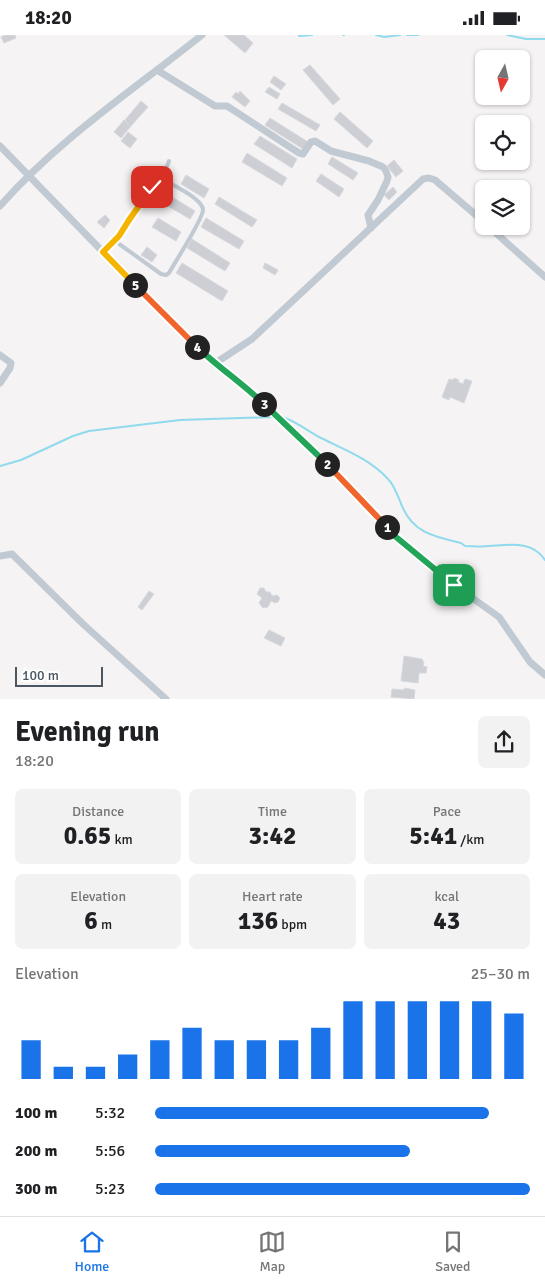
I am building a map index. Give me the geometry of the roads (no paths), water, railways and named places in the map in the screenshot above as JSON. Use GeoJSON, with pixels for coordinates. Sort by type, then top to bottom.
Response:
{"type":"FeatureCollection","features":[{"type":"Feature","properties":{"kind":"street"},"geometry":{"type":"LineString","coordinates":[[0,206],[28,176],[105,109],[202,35]]}},
{"type":"Feature","properties":{"kind":"street"},"geometry":{"type":"LineString","coordinates":[[157,70],[215,105],[227,106],[299,153],[304,154],[311,142],[315,141],[332,151],[369,161],[383,167],[387,174],[387,181],[368,215],[371,228]]}},
{"type":"Feature","properties":{"kind":"street"},"geometry":{"type":"LineString","coordinates":[[0,145],[28,176],[214,364],[247,387],[340,478],[396,537],[454,585],[499,617],[530,662],[545,675]]}},
{"type":"Feature","properties":{"kind":"street"},"geometry":{"type":"LineString","coordinates":[[214,364],[252,339],[423,179],[435,180],[475,214]]}},
{"type":"Feature","properties":{"kind":"street"},"geometry":{"type":"LineString","coordinates":[[498,235],[545,277]]}},
{"type":"Feature","properties":{"kind":"street"},"geometry":{"type":"LineString","coordinates":[[0,355],[11,363],[10,368],[0,383]]}},
{"type":"Feature","properties":{"kind":"street"},"geometry":{"type":"LineString","coordinates":[[0,556],[12,554],[83,624],[166,699]]}},
{"type":"Feature","properties":{"kind":"lane"},"geometry":{"type":"LineString","coordinates":[[103,252],[115,241],[160,179],[169,161]]}},
{"type":"Feature","properties":{"kind":"lane"},"geometry":{"type":"LineString","coordinates":[[115,241],[161,274],[166,275],[169,273],[195,230],[203,207],[173,183],[160,179]]}},
{"type":"Feature","properties":{"kind":"waterway"},"geometry":{"type":"LineString","coordinates":[[299,36],[312,35]]}},
{"type":"Feature","properties":{"kind":"waterway"},"geometry":{"type":"LineString","coordinates":[[376,35],[384,37],[400,35]]}},
{"type":"Feature","properties":{"kind":"waterway"},"geometry":{"type":"LineString","coordinates":[[407,35],[418,35]]}},
{"type":"Feature","properties":{"kind":"waterway"},"geometry":{"type":"LineString","coordinates":[[507,35],[526,39],[545,39]]}},
{"type":"Feature","properties":{"kind":"waterway"},"geometry":{"type":"LineString","coordinates":[[0,466],[21,460],[73,436],[89,431],[180,420],[275,417]]}},
{"type":"Feature","properties":{"kind":"waterway"},"geometry":{"type":"LineString","coordinates":[[282,417],[356,455],[381,472],[393,485],[412,522],[426,532],[465,546],[520,545],[534,549],[545,560]]}}]}
